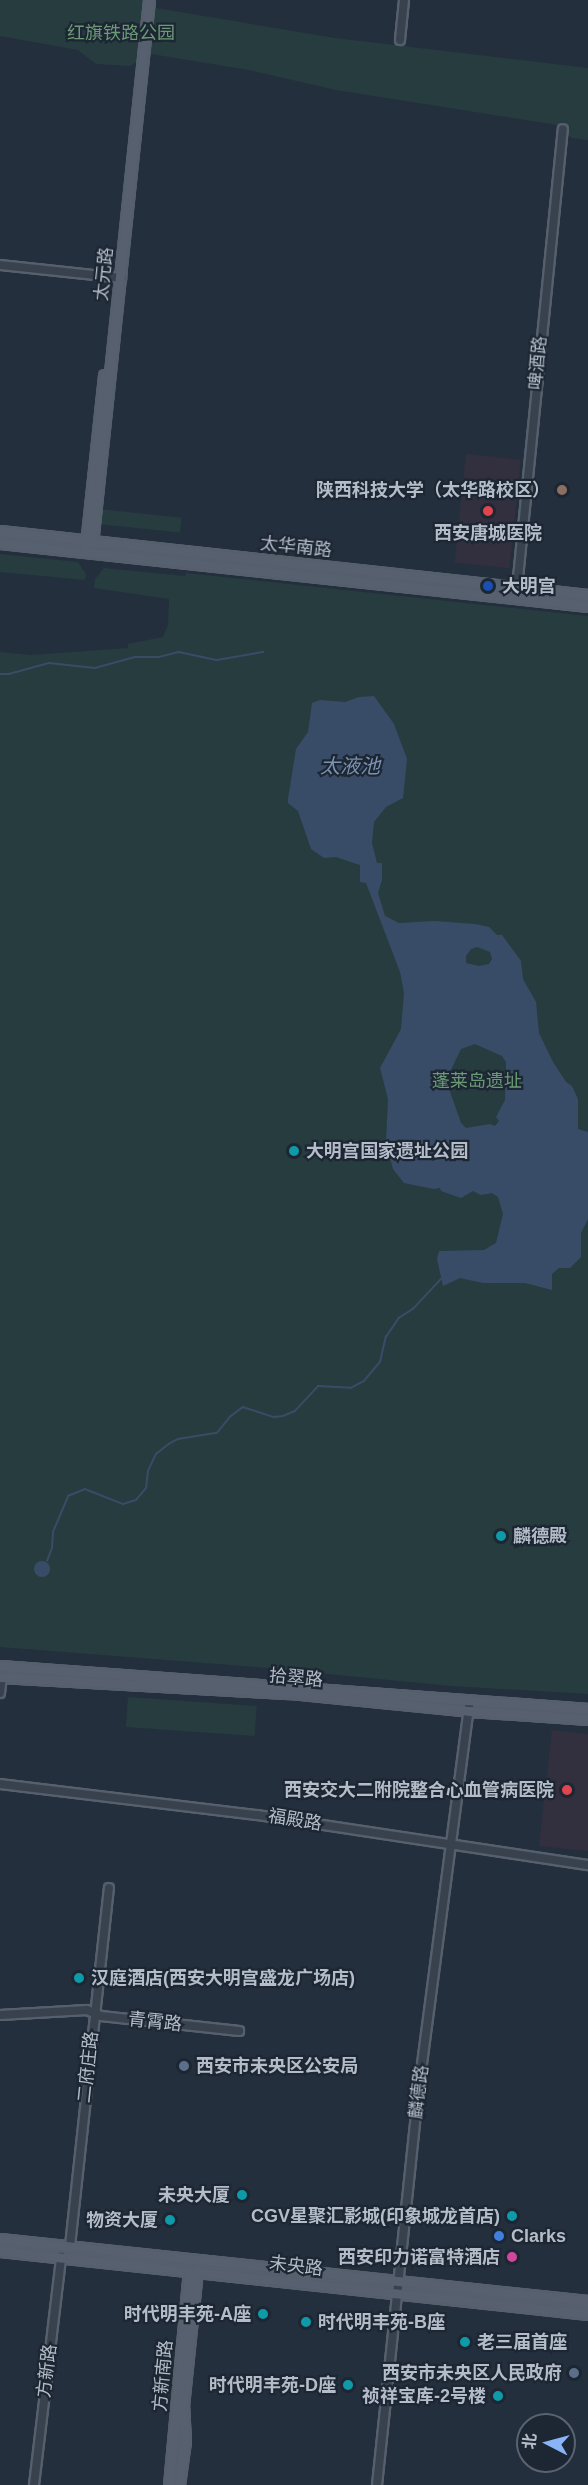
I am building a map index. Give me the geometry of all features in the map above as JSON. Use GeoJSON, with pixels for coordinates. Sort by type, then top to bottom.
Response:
{"type":"FeatureCollection","features":[{"type":"Feature","properties":{"kind":"main road","name":"太元路"},"geometry":{"type":"LineString","coordinates":[[88,552],[144,0]]}},
{"type":"Feature","properties":{"kind":"main road","name":"太元路"},"geometry":{"type":"LineString","coordinates":[[117,280],[149,0]]}},
{"type":"Feature","properties":{"kind":"main road","name":"太华南路"},"geometry":{"type":"LineString","coordinates":[[0,531],[588,595]]}},
{"type":"Feature","properties":{"kind":"main road","name":"太华南路"},"geometry":{"type":"LineString","coordinates":[[0,543],[588,606]]}},
{"type":"Feature","properties":{"kind":"main road","name":"拾翠路"},"geometry":{"type":"LineString","coordinates":[[0,1666],[588,1708]]}},
{"type":"Feature","properties":{"kind":"main road","name":"拾翠路"},"geometry":{"type":"LineString","coordinates":[[1,1677],[290,1693],[469,1711],[588,1719]]}},
{"type":"Feature","properties":{"kind":"main road","name":"未央路"},"geometry":{"type":"LineString","coordinates":[[0,2238],[588,2301]]}},
{"type":"Feature","properties":{"kind":"main road","name":"未央路"},"geometry":{"type":"LineString","coordinates":[[0,2251],[588,2314]]}},
{"type":"Feature","properties":{"kind":"main road","name":"方新南路"},"geometry":{"type":"LineString","coordinates":[[169,2485],[193,2270]]}},
{"type":"Feature","properties":{"kind":"main road","name":"方新南路"},"geometry":{"type":"LineString","coordinates":[[179,2485],[185,2441],[183,2406],[193,2270]]}},
{"type":"Feature","properties":{"kind":"street"},"geometry":{"type":"LineString","coordinates":[[400,40],[404,0]]}},
{"type":"Feature","properties":{"kind":"street","name":"啤酒路"},"geometry":{"type":"LineString","coordinates":[[516,598],[563,129]]}},
{"type":"Feature","properties":{"kind":"street"},"geometry":{"type":"LineString","coordinates":[[0,266],[117,280]]}},
{"type":"Feature","properties":{"kind":"street"},"geometry":{"type":"LineString","coordinates":[[0,270],[117,280]]}},
{"type":"Feature","properties":{"kind":"street"},"geometry":{"type":"LineString","coordinates":[[0,1693],[1,1677]]}},
{"type":"Feature","properties":{"kind":"street","name":"麟德路"},"geometry":{"type":"LineString","coordinates":[[377,2485],[398,2280],[450,1844],[470,1701]]}},
{"type":"Feature","properties":{"kind":"street","name":"福殿路"},"geometry":{"type":"LineString","coordinates":[[0,1784],[257,1815],[588,1865]]}},
{"type":"Feature","properties":{"kind":"street","name":"二府庄路"},"geometry":{"type":"LineString","coordinates":[[70,2246],[109,1888]]}},
{"type":"Feature","properties":{"kind":"street","name":"青霄路"},"geometry":{"type":"LineString","coordinates":[[0,2015],[87,2010],[94,2013],[238,2031]]}},
{"type":"Feature","properties":{"kind":"street","name":"方新路"},"geometry":{"type":"LineString","coordinates":[[34,2485],[61,2257]]}},
{"type":"Feature","properties":{"kind":"shaded area","name":"西安唐城医院"},"geometry":{"type":"Polygon","coordinates":[[[466,454],[521,460],[509,568],[455,562],[466,454]]]}},
{"type":"Feature","properties":{"kind":"shaded area","name":"西安交大二附院整合心血管病医院"},"geometry":{"type":"Polygon","coordinates":[[[552,1730],[588,1734],[588,1851],[539,1846],[552,1730]]]}},
{"type":"Feature","properties":{"kind":"green space","name":"红旗铁路公园"},"geometry":{"type":"Polygon","coordinates":[[[0,0],[147,0],[156,8],[335,38],[588,68],[588,140],[572,138],[557,125],[336,90],[249,70],[151,54],[130,66],[96,64],[78,50],[0,36],[0,0]]]}},
{"type":"Feature","properties":{"kind":"green space"},"geometry":{"type":"Polygon","coordinates":[[[99,509],[182,518],[180,533],[97,524],[99,509]]]}},
{"type":"Feature","properties":{"kind":"green space"},"geometry":{"type":"Polygon","coordinates":[[[0,554],[78,562],[86,574],[85,580],[0,572],[0,554]]]}},
{"type":"Feature","properties":{"kind":"green space","name":"大明宫国家遗址公园"},"geometry":{"type":"Polygon","coordinates":[[[104,568],[185,576],[186,573],[588,616],[588,1694],[451,1686],[256,1667],[0,1647],[0,652],[31,655],[128,648],[128,644],[163,637],[168,625],[169,599],[94,588],[95,579],[104,568]]]}},
{"type":"Feature","properties":{"kind":"green space"},"geometry":{"type":"Polygon","coordinates":[[[128,1697],[257,1706],[255,1736],[126,1727],[128,1697]]]}},
{"type":"Feature","properties":{"kind":"water","name":"太液池"},"geometry":{"type":"Polygon","coordinates":[[[374,696],[394,724],[407,759],[403,798],[386,807],[374,822],[372,843],[377,863],[382,863],[382,880],[378,893],[385,916],[399,923],[435,921],[475,924],[489,927],[497,935],[502,935],[521,961],[523,979],[536,1002],[539,1033],[553,1062],[566,1082],[572,1086],[578,1099],[578,1129],[588,1132],[588,1219],[581,1233],[581,1257],[570,1268],[559,1268],[552,1274],[552,1290],[525,1283],[483,1283],[460,1278],[443,1286],[437,1259],[439,1251],[484,1250],[496,1243],[503,1214],[498,1197],[492,1193],[481,1195],[473,1191],[461,1198],[441,1191],[440,1188],[434,1189],[404,1183],[393,1169],[386,1142],[388,1099],[380,1068],[401,1029],[404,993],[400,972],[366,883],[360,882],[360,865],[336,857],[324,858],[311,849],[298,811],[288,803],[296,749],[308,732],[312,703],[320,700],[345,702],[359,697],[374,696]],[[477,947],[471,949],[466,956],[466,963],[479,966],[489,964],[492,959],[490,952],[477,947]],[[475,1044],[461,1049],[446,1080],[461,1123],[466,1128],[490,1124],[495,1126],[499,1121],[496,1117],[505,1100],[506,1062],[502,1056],[475,1044]]]}},
{"type":"Feature","properties":{"kind":"water"},"geometry":{"type":"Polygon","coordinates":[[[42,1561],[48,1563],[50,1569],[48,1575],[42,1577],[36,1575],[34,1569],[36,1563],[42,1561]]]}},
{"type":"Feature","properties":{"kind":"waterway"},"geometry":{"type":"LineString","coordinates":[[0,674],[9,674],[49,663],[95,668],[135,657],[159,657],[179,652],[217,660],[263,652]]}},
{"type":"Feature","properties":{"kind":"waterway"},"geometry":{"type":"LineString","coordinates":[[47,1561],[52,1548],[53,1532],[68,1496],[85,1489],[123,1504],[136,1500],[146,1488],[148,1471],[156,1454],[178,1439],[217,1433],[231,1416],[243,1407],[274,1417],[283,1416],[295,1411],[318,1386],[351,1388],[364,1381],[380,1362],[386,1337],[399,1318],[413,1309],[441,1279]]}},
{"type":"Feature","properties":{"kind":"place","name":"陕西科技大学（太华路校区）"},"geometry":{"type":"Point","coordinates":[562,490]}},
{"type":"Feature","properties":{"kind":"place","name":"西安唐城医院"},"geometry":{"type":"Point","coordinates":[488,511]}},
{"type":"Feature","properties":{"kind":"place","name":"大明宫"},"geometry":{"type":"Point","coordinates":[488,586]}},
{"type":"Feature","properties":{"kind":"place","name":"大明宫国家遗址公园"},"geometry":{"type":"Point","coordinates":[294,1151]}},
{"type":"Feature","properties":{"kind":"place","name":"麟德殿"},"geometry":{"type":"Point","coordinates":[501,1536]}},
{"type":"Feature","properties":{"kind":"place","name":"西安交大二附院整合心血管病医院"},"geometry":{"type":"Point","coordinates":[567,1790]}},
{"type":"Feature","properties":{"kind":"place","name":"汉庭酒店(西安大明宫盛龙广场店)"},"geometry":{"type":"Point","coordinates":[79,1978]}},
{"type":"Feature","properties":{"kind":"place","name":"西安市未央区公安局"},"geometry":{"type":"Point","coordinates":[184,2066]}},
{"type":"Feature","properties":{"kind":"place","name":"未央大厦"},"geometry":{"type":"Point","coordinates":[242,2195]}},
{"type":"Feature","properties":{"kind":"place","name":"CGV星聚汇影城(印象城龙首店)"},"geometry":{"type":"Point","coordinates":[512,2216]}},
{"type":"Feature","properties":{"kind":"place","name":"物资大厦"},"geometry":{"type":"Point","coordinates":[170,2220]}},
{"type":"Feature","properties":{"kind":"place","name":"Clarks"},"geometry":{"type":"Point","coordinates":[499,2236]}},
{"type":"Feature","properties":{"kind":"place","name":"西安印力诺富特酒店"},"geometry":{"type":"Point","coordinates":[512,2257]}},
{"type":"Feature","properties":{"kind":"place","name":"时代明丰苑-A座"},"geometry":{"type":"Point","coordinates":[263,2314]}},
{"type":"Feature","properties":{"kind":"place","name":"时代明丰苑-B座"},"geometry":{"type":"Point","coordinates":[306,2322]}},
{"type":"Feature","properties":{"kind":"place","name":"老三届首座"},"geometry":{"type":"Point","coordinates":[465,2342]}},
{"type":"Feature","properties":{"kind":"place","name":"西安市未央区人民政府"},"geometry":{"type":"Point","coordinates":[574,2373]}},
{"type":"Feature","properties":{"kind":"place","name":"时代明丰苑-D座"},"geometry":{"type":"Point","coordinates":[348,2385]}},
{"type":"Feature","properties":{"kind":"place","name":"祯祥宝库-2号楼"},"geometry":{"type":"Point","coordinates":[498,2396]}},
{"type":"Feature","properties":{"kind":"park label","name":"蓬莱岛遗址"},"geometry":{"type":"Point","coordinates":[477,1081]}}]}
